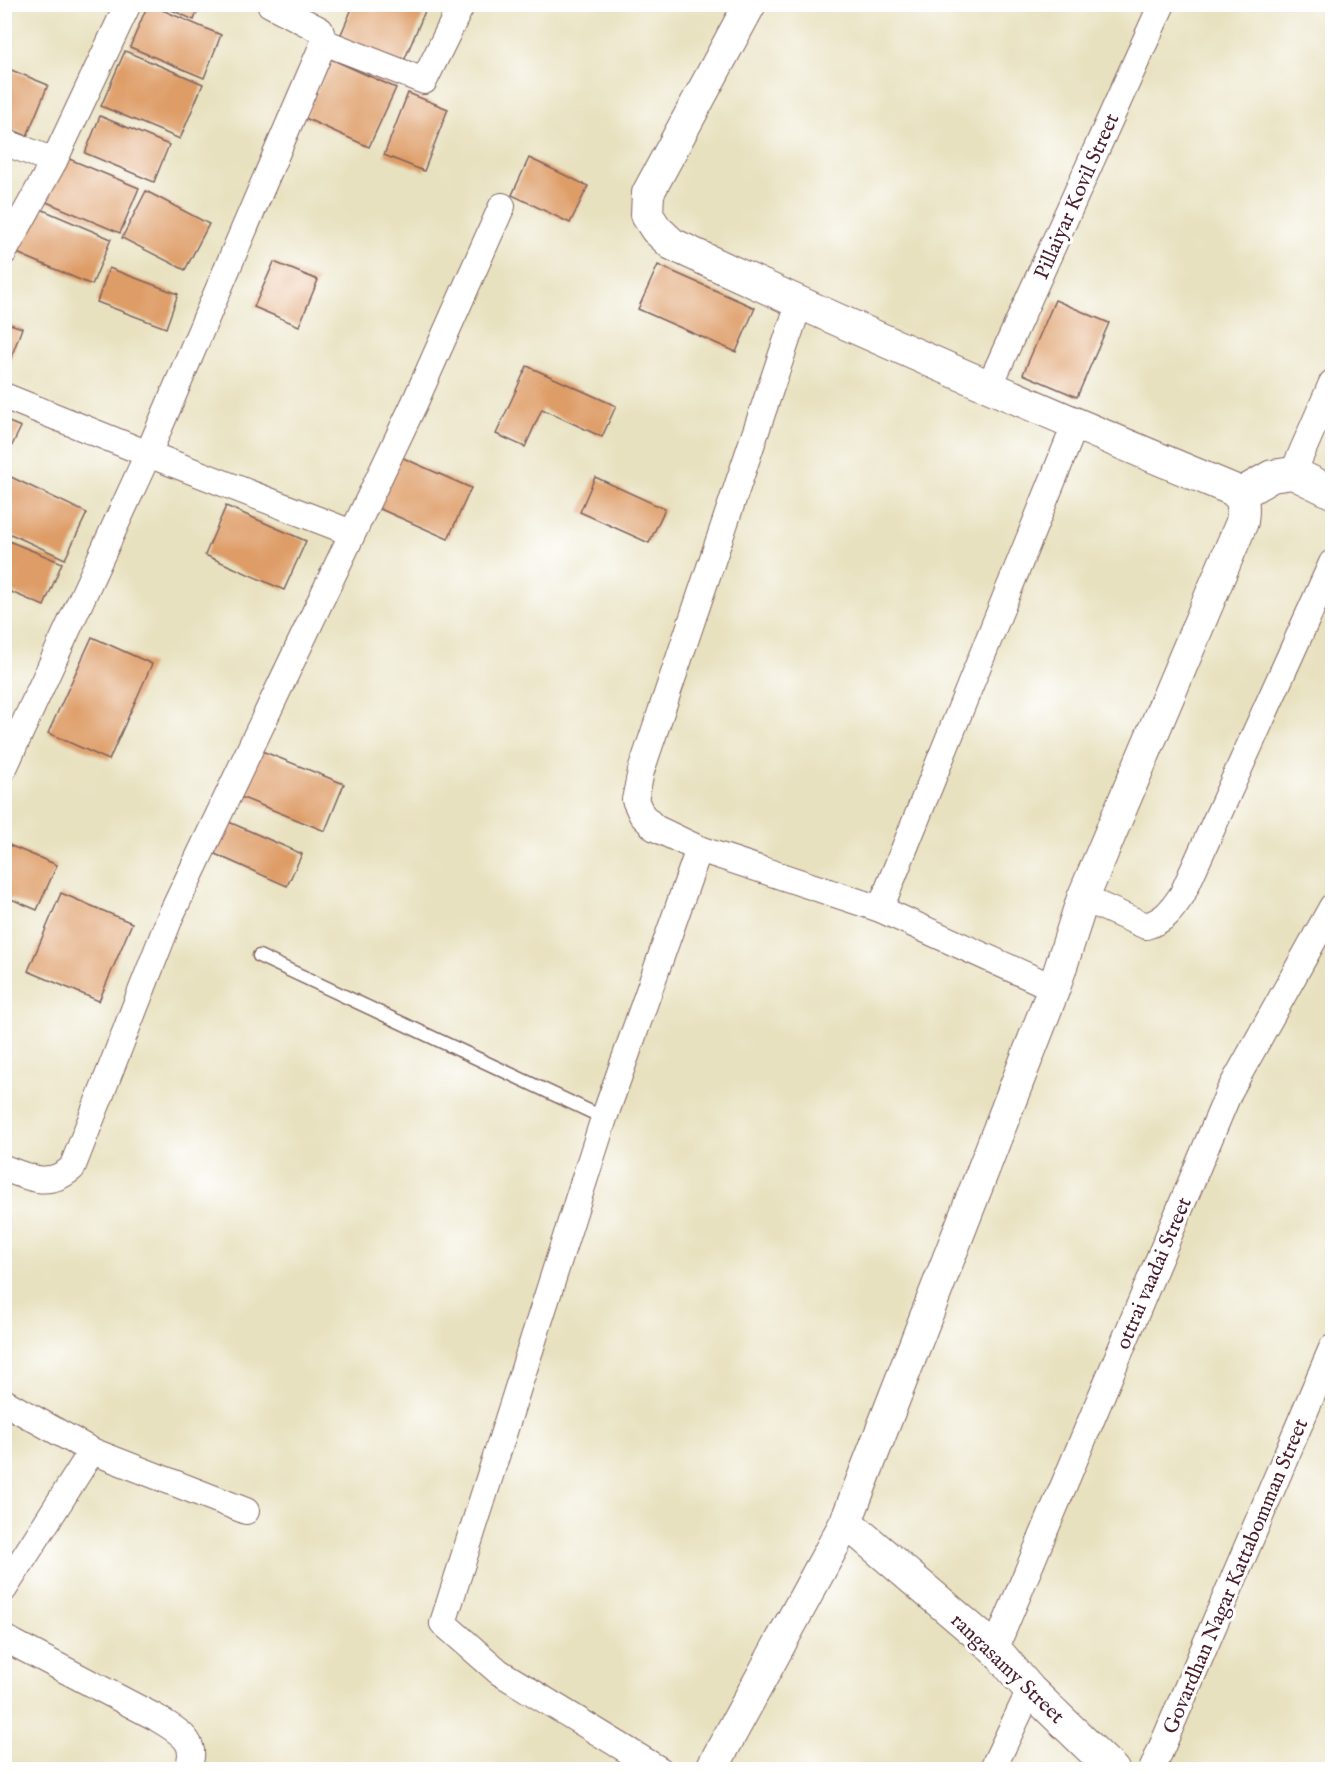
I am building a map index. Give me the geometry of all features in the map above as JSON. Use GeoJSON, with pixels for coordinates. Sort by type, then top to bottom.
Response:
{"type":"FeatureCollection","features":[{"type":"Feature","properties":{"kind":"street"},"geometry":{"type":"LineString","coordinates":[[4,252],[54,161],[128,4]]}},
{"type":"Feature","properties":{"kind":"street"},"geometry":{"type":"LineString","coordinates":[[4,768],[148,454],[324,42],[320,30],[270,4]]}},
{"type":"Feature","properties":{"kind":"street"},"geometry":{"type":"LineString","coordinates":[[324,42],[424,81],[462,4]]}},
{"type":"Feature","properties":{"kind":"street"},"geometry":{"type":"LineString","coordinates":[[711,1770],[846,1522],[1054,988],[1083,898],[1242,522],[1244,506],[1239,495],[1231,489],[1075,425],[799,304],[672,244],[656,229],[647,215],[648,193],[750,4]]}},
{"type":"Feature","properties":{"kind":"street","name":"Pillaiyar Kovil Street"},"geometry":{"type":"LineString","coordinates":[[989,387],[1162,4]]}},
{"type":"Feature","properties":{"kind":"street"},"geometry":{"type":"LineString","coordinates":[[4,142],[54,161]]}},
{"type":"Feature","properties":{"kind":"street"},"geometry":{"type":"LineString","coordinates":[[4,1168],[33,1180],[52,1180],[63,1176],[72,1168],[171,915],[415,402],[502,206]]}},
{"type":"Feature","properties":{"kind":"street"},"geometry":{"type":"LineString","coordinates":[[799,304],[641,771],[635,800],[642,816],[655,828],[699,849],[880,909],[1054,988]]}},
{"type":"Feature","properties":{"kind":"street"},"geometry":{"type":"LineString","coordinates":[[1293,473],[1332,383]]}},
{"type":"Feature","properties":{"kind":"street"},"geometry":{"type":"LineString","coordinates":[[4,396],[352,532]]}},
{"type":"Feature","properties":{"kind":"street"},"geometry":{"type":"LineString","coordinates":[[880,909],[1075,425]]}},
{"type":"Feature","properties":{"kind":"street"},"geometry":{"type":"LineString","coordinates":[[1239,495],[1272,476],[1293,473],[1332,492]]}},
{"type":"Feature","properties":{"kind":"street"},"geometry":{"type":"LineString","coordinates":[[1083,898],[1146,926],[1160,922],[1171,910],[1186,884],[1332,563]]}},
{"type":"Feature","properties":{"kind":"street"},"geometry":{"type":"LineString","coordinates":[[660,1770],[499,1672],[442,1623],[604,1118],[699,849]]}},
{"type":"Feature","properties":{"kind":"street","name":"ottrai vaadai Street"},"geometry":{"type":"LineString","coordinates":[[995,1649],[1229,1092],[1332,907]]}},
{"type":"Feature","properties":{"kind":"street","name":"Govardhan Nagar Kattabomman Street"},"geometry":{"type":"LineString","coordinates":[[1152,1770],[1332,1348]]}},
{"type":"Feature","properties":{"kind":"street"},"geometry":{"type":"LineString","coordinates":[[4,1402],[92,1451],[246,1511]]}},
{"type":"Feature","properties":{"kind":"street"},"geometry":{"type":"LineString","coordinates":[[4,1588],[92,1451]]}},
{"type":"Feature","properties":{"kind":"street","name":"rangasamy Street"},"geometry":{"type":"LineString","coordinates":[[846,1522],[995,1649],[1030,1690],[1113,1770]]}},
{"type":"Feature","properties":{"kind":"street"},"geometry":{"type":"LineString","coordinates":[[4,1638],[177,1731],[189,1742],[192,1750],[186,1770]]}},
{"type":"Feature","properties":{"kind":"street"},"geometry":{"type":"LineString","coordinates":[[992,1770],[1030,1690]]}},
{"type":"Feature","properties":{"kind":"lane"},"geometry":{"type":"LineString","coordinates":[[259,956],[604,1118]]}},
{"type":"Feature","properties":{"kind":"building"},"geometry":{"type":"Polygon","coordinates":[[[148,4],[221,35],[204,78],[130,47],[148,4]]]}},
{"type":"Feature","properties":{"kind":"building"},"geometry":{"type":"Polygon","coordinates":[[[158,4],[200,4],[194,20],[158,4]]]}},
{"type":"Feature","properties":{"kind":"building"},"geometry":{"type":"Polygon","coordinates":[[[354,4],[411,4],[425,11],[401,68],[338,41],[354,4]]]}},
{"type":"Feature","properties":{"kind":"building"},"geometry":{"type":"Polygon","coordinates":[[[125,51],[203,84],[180,139],[101,106],[125,51]]]}},
{"type":"Feature","properties":{"kind":"building"},"geometry":{"type":"Polygon","coordinates":[[[331,59],[396,88],[369,147],[305,118],[331,59]]]}},
{"type":"Feature","properties":{"kind":"building"},"geometry":{"type":"Polygon","coordinates":[[[4,67],[48,85],[27,136],[4,126],[4,67]]]}},
{"type":"Feature","properties":{"kind":"building"},"geometry":{"type":"Polygon","coordinates":[[[408,93],[448,109],[424,171],[384,155],[408,93]]]}},
{"type":"Feature","properties":{"kind":"building"},"geometry":{"type":"Polygon","coordinates":[[[100,116],[169,145],[154,182],[85,153],[100,116]]]}},
{"type":"Feature","properties":{"kind":"building"},"geometry":{"type":"Polygon","coordinates":[[[62,156],[139,188],[120,233],[44,201],[62,156]]]}},
{"type":"Feature","properties":{"kind":"building"},"geometry":{"type":"Polygon","coordinates":[[[529,158],[588,186],[570,223],[512,195],[529,158]]]}},
{"type":"Feature","properties":{"kind":"building"},"geometry":{"type":"Polygon","coordinates":[[[146,191],[209,224],[185,270],[122,238],[146,191]]]}},
{"type":"Feature","properties":{"kind":"building"},"geometry":{"type":"Polygon","coordinates":[[[36,207],[111,239],[92,285],[17,253],[36,207]]]}},
{"type":"Feature","properties":{"kind":"building"},"geometry":{"type":"Polygon","coordinates":[[[274,262],[318,280],[299,326],[254,307],[274,262]]]}},
{"type":"Feature","properties":{"kind":"building"},"geometry":{"type":"Polygon","coordinates":[[[658,265],[755,308],[736,352],[638,309],[658,265]]]}},
{"type":"Feature","properties":{"kind":"building"},"geometry":{"type":"Polygon","coordinates":[[[109,268],[178,294],[166,328],[97,302],[109,268]]]}},
{"type":"Feature","properties":{"kind":"building"},"geometry":{"type":"Polygon","coordinates":[[[1055,300],[1109,323],[1077,397],[1023,374],[1055,300]]]}},
{"type":"Feature","properties":{"kind":"building"},"geometry":{"type":"Polygon","coordinates":[[[4,322],[22,328],[5,374],[4,374],[4,322]]]}},
{"type":"Feature","properties":{"kind":"building"},"geometry":{"type":"Polygon","coordinates":[[[527,366],[616,406],[602,437],[542,409],[525,447],[496,434],[527,366]]]}},
{"type":"Feature","properties":{"kind":"building"},"geometry":{"type":"Polygon","coordinates":[[[4,420],[21,427],[4,462],[4,420]]]}},
{"type":"Feature","properties":{"kind":"building"},"geometry":{"type":"Polygon","coordinates":[[[392,453],[471,488],[448,539],[369,504],[392,453]]]}},
{"type":"Feature","properties":{"kind":"building"},"geometry":{"type":"Polygon","coordinates":[[[11,477],[87,513],[65,559],[4,531],[4,491],[11,477]]]}},
{"type":"Feature","properties":{"kind":"building"},"geometry":{"type":"Polygon","coordinates":[[[595,477],[665,509],[649,543],[580,512],[595,477]]]}},
{"type":"Feature","properties":{"kind":"building"},"geometry":{"type":"Polygon","coordinates":[[[226,506],[306,541],[284,590],[205,555],[226,506]]]}},
{"type":"Feature","properties":{"kind":"building"},"geometry":{"type":"Polygon","coordinates":[[[4,539],[62,563],[44,606],[4,589],[4,539]]]}},
{"type":"Feature","properties":{"kind":"building"},"geometry":{"type":"Polygon","coordinates":[[[92,637],[152,664],[109,760],[48,733],[92,637]]]}},
{"type":"Feature","properties":{"kind":"building"},"geometry":{"type":"Polygon","coordinates":[[[257,749],[344,784],[325,831],[238,796],[257,749]]]}},
{"type":"Feature","properties":{"kind":"building"},"geometry":{"type":"Polygon","coordinates":[[[229,822],[302,854],[287,886],[215,854],[229,822]]]}},
{"type":"Feature","properties":{"kind":"building"},"geometry":{"type":"Polygon","coordinates":[[[4,843],[57,865],[37,910],[4,896],[4,843]]]}},
{"type":"Feature","properties":{"kind":"building"},"geometry":{"type":"Polygon","coordinates":[[[61,893],[132,923],[99,1001],[28,971],[61,893]]]}}]}
